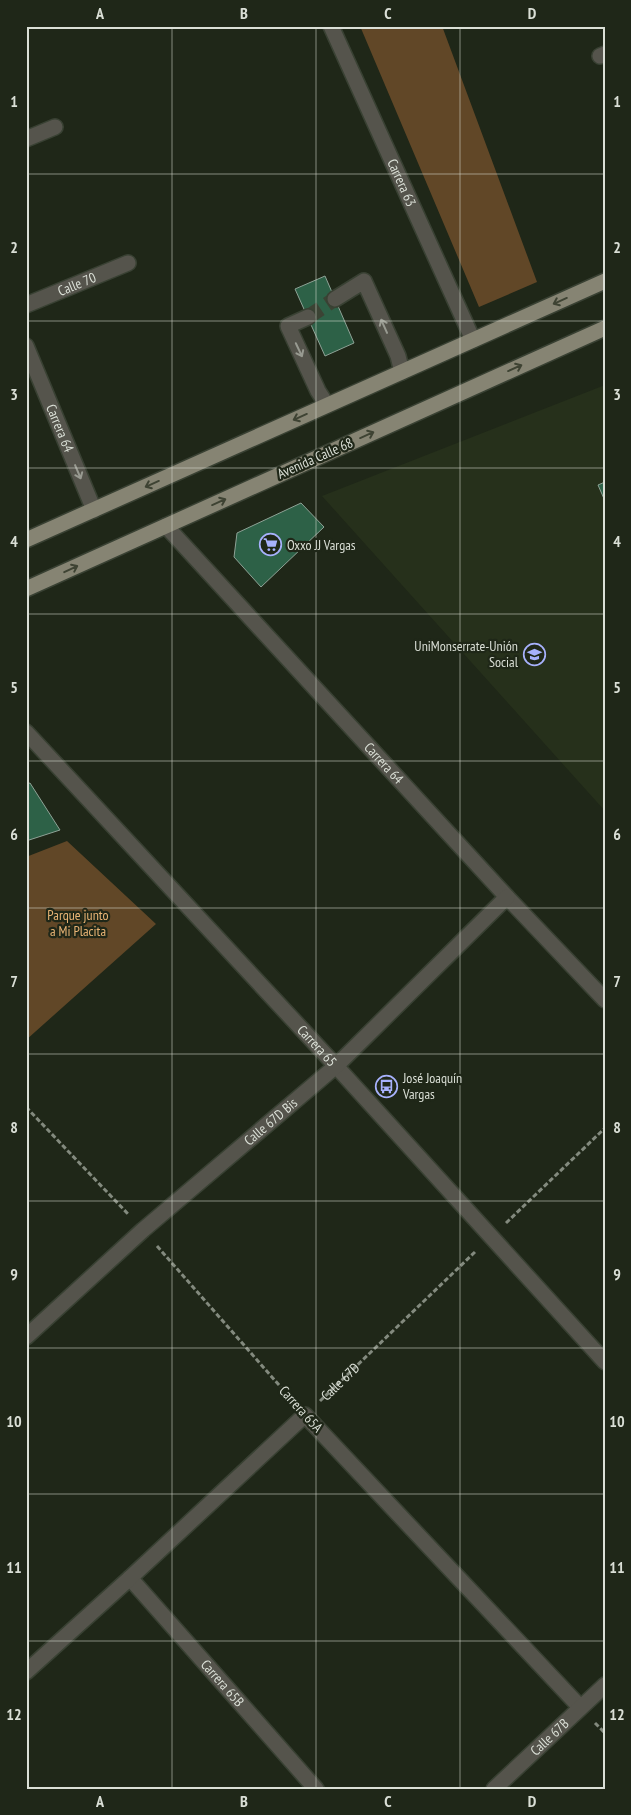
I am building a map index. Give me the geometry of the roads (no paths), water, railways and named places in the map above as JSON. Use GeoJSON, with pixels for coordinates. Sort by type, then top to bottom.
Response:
{"type":"FeatureCollection","features":[{"type":"Feature","properties":{"kind":"main road"},"geometry":{"type":"LineString","coordinates":[[26,540],[605,281]]}},
{"type":"Feature","properties":{"kind":"main road","name":"Avenida Calle 68"},"geometry":{"type":"LineString","coordinates":[[26,589],[605,328]]}},
{"type":"Feature","properties":{"kind":"street","name":"Carrera 63"},"geometry":{"type":"LineString","coordinates":[[330,26],[473,340]]}},
{"type":"Feature","properties":{"kind":"street"},"geometry":{"type":"LineString","coordinates":[[26,139],[55,127]]}},
{"type":"Feature","properties":{"kind":"street","name":"Calle 70"},"geometry":{"type":"LineString","coordinates":[[26,305],[128,263]]}},
{"type":"Feature","properties":{"kind":"street"},"geometry":{"type":"LineString","coordinates":[[335,299],[364,281],[398,356],[402,372]]}},
{"type":"Feature","properties":{"kind":"street"},"geometry":{"type":"LineString","coordinates":[[308,317],[288,326],[318,391],[327,405]]}},
{"type":"Feature","properties":{"kind":"street","name":"Carrera 64"},"geometry":{"type":"LineString","coordinates":[[26,346],[94,510]]}},
{"type":"Feature","properties":{"kind":"street","name":"Carrera 64"},"geometry":{"type":"LineString","coordinates":[[166,526],[605,1000]]}},
{"type":"Feature","properties":{"kind":"street","name":"Carrera 65"},"geometry":{"type":"LineString","coordinates":[[28,738],[336,1066],[605,1362]]}},
{"type":"Feature","properties":{"kind":"street","name":"Calle 67D Bis"},"geometry":{"type":"LineString","coordinates":[[26,1337],[143,1230],[336,1066],[507,896]]}},
{"type":"Feature","properties":{"kind":"street","name":"Carrera 65A"},"geometry":{"type":"LineString","coordinates":[[130,1578],[305,1414],[580,1707]]}},
{"type":"Feature","properties":{"kind":"street"},"geometry":{"type":"LineString","coordinates":[[26,1672],[130,1578]]}},
{"type":"Feature","properties":{"kind":"street","name":"Carrera 65B"},"geometry":{"type":"LineString","coordinates":[[130,1578],[316,1789]]}},
{"type":"Feature","properties":{"kind":"street","name":"Calle 67B"},"geometry":{"type":"LineString","coordinates":[[494,1789],[605,1685]]}},
{"type":"Feature","properties":{"kind":"tunnel"},"geometry":{"type":"LineString","coordinates":[[308,317],[335,299]]}},
{"type":"Feature","properties":{"kind":"place","name":"Oxxo JJ Vargas"},"geometry":{"type":"Point","coordinates":[271,545]}},
{"type":"Feature","properties":{"kind":"place","name":"UniMonserrate-Unión Social"},"geometry":{"type":"Point","coordinates":[534,654]}},
{"type":"Feature","properties":{"kind":"place","name":"José Joaquín Vargas"},"geometry":{"type":"Point","coordinates":[387,1086]}},
{"type":"Feature","properties":{"kind":"park label","name":"Parque junto a Mi Placita"},"geometry":{"type":"Point","coordinates":[78,924]}}]}
